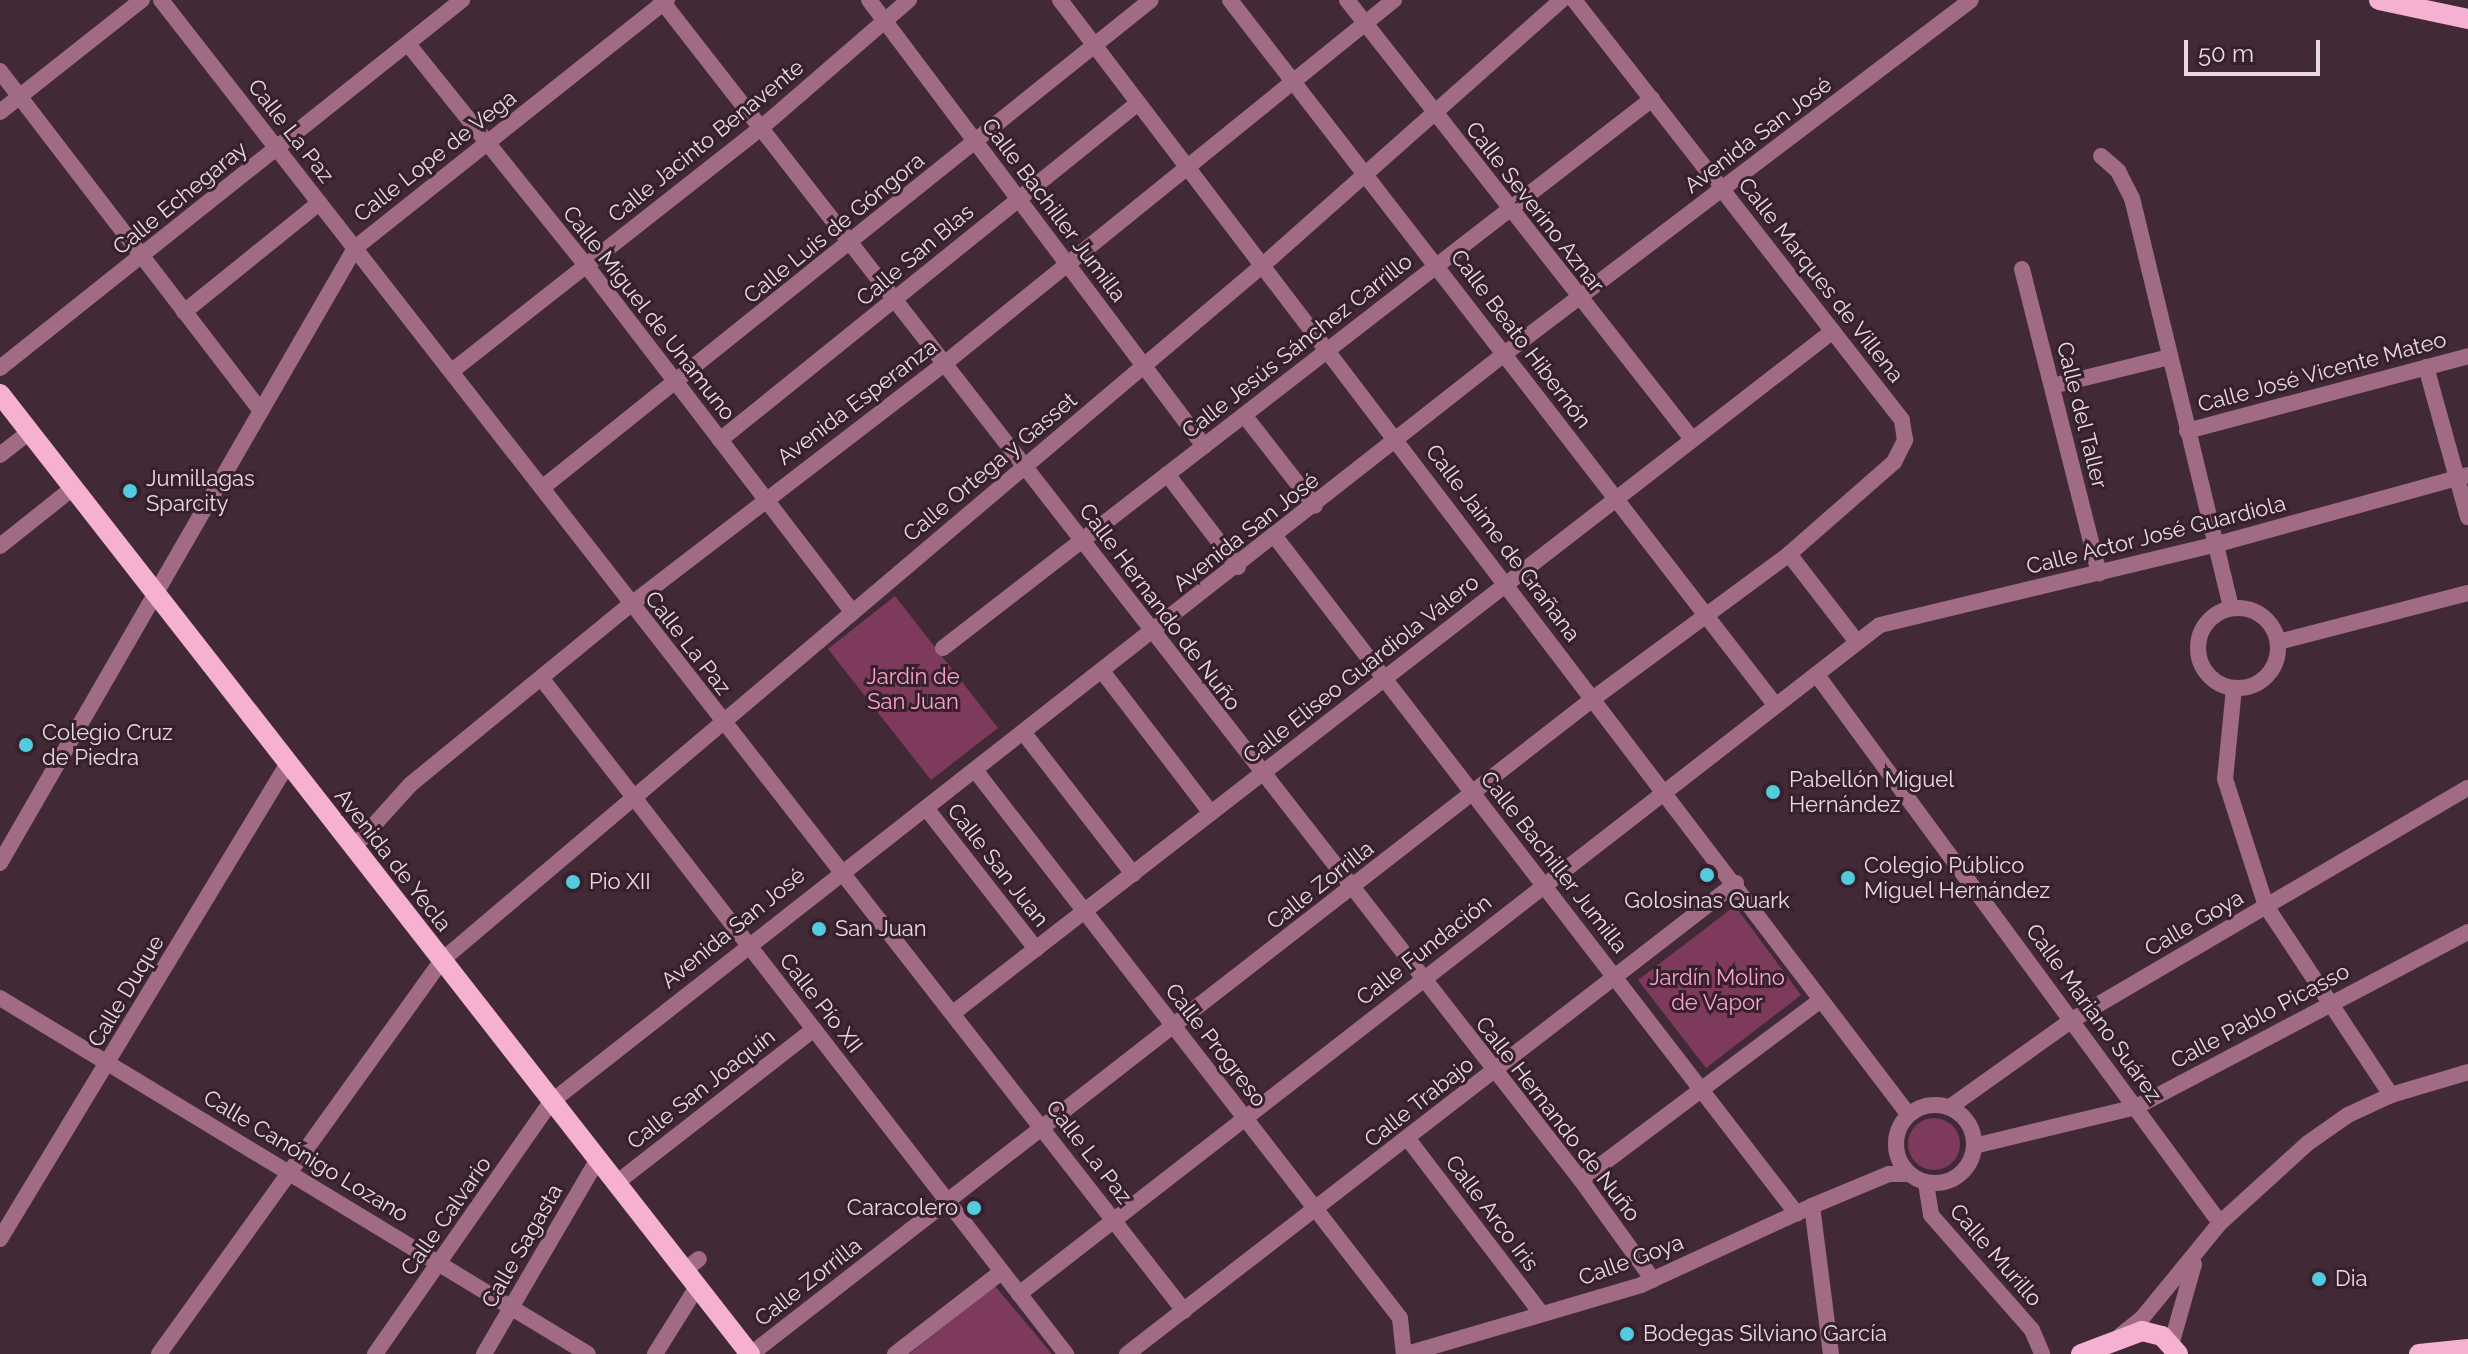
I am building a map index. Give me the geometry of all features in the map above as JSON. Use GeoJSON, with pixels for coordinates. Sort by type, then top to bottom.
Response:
{"type":"FeatureCollection","features":[{"type":"Feature","properties":{"kind":"main road"},"geometry":{"type":"LineString","coordinates":[[2379,0],[2468,19]]}},
{"type":"Feature","properties":{"kind":"main road","name":"Avenida de Yecla"},"geometry":{"type":"LineString","coordinates":[[0,394],[615,1184],[693,1273],[750,1354]]}},
{"type":"Feature","properties":{"kind":"main road"},"geometry":{"type":"LineString","coordinates":[[2081,1354],[2121,1335],[2153,1333],[2178,1350]]}},
{"type":"Feature","properties":{"kind":"main road"},"geometry":{"type":"LineString","coordinates":[[2419,1354],[2468,1349]]}},
{"type":"Feature","properties":{"kind":"street"},"geometry":{"type":"LineString","coordinates":[[0,112],[142,0]]}},
{"type":"Feature","properties":{"kind":"street","name":"Calle La Paz"},"geometry":{"type":"LineString","coordinates":[[161,0],[452,371],[630,605],[1184,1311]]}},
{"type":"Feature","properties":{"kind":"street","name":"Calle Echegaray"},"geometry":{"type":"LineString","coordinates":[[0,368],[462,0]]}},
{"type":"Feature","properties":{"kind":"street","name":"Calle Bachiller Jumilla"},"geometry":{"type":"LineString","coordinates":[[869,0],[1204,446]]}},
{"type":"Feature","properties":{"kind":"street","name":"Calle Jacinto Benavente"},"geometry":{"type":"LineString","coordinates":[[452,371],[761,128],[909,0]]}},
{"type":"Feature","properties":{"kind":"street","name":"Calle Jaime de Grañana"},"geometry":{"type":"LineString","coordinates":[[1060,0],[1666,791],[1908,1114]]}},
{"type":"Feature","properties":{"kind":"street","name":"Calle Luis de Góngora"},"geometry":{"type":"LineString","coordinates":[[542,488],[852,244],[974,141],[1151,0]]}},
{"type":"Feature","properties":{"kind":"street","name":"Calle Beato Hibernón"},"geometry":{"type":"LineString","coordinates":[[1230,0],[1776,706]]}},
{"type":"Feature","properties":{"kind":"street","name":"Calle Severino Aznar"},"geometry":{"type":"LineString","coordinates":[[1347,0],[1578,298],[1692,439]]}},
{"type":"Feature","properties":{"kind":"street","name":"Avenida Esperanza"},"geometry":{"type":"LineString","coordinates":[[354,847],[411,784],[630,605],[944,364],[1186,165],[1394,0]]}},
{"type":"Feature","properties":{"kind":"street","name":"Calle Ortega y Gasset"},"geometry":{"type":"LineString","coordinates":[[159,1354],[288,1169],[441,961],[637,800],[722,722],[1263,265],[1562,0]]}},
{"type":"Feature","properties":{"kind":"street","name":"Calle Marques de Villena"},"geometry":{"type":"LineString","coordinates":[[1574,0],[1902,420],[1905,440]]}},
{"type":"Feature","properties":{"kind":"street","name":"Avenida San José"},"geometry":{"type":"LineString","coordinates":[[551,1102],[840,871],[1276,538],[1503,355],[1971,0]]}},
{"type":"Feature","properties":{"kind":"street","name":"Calle Hernando de Nuño"},"geometry":{"type":"LineString","coordinates":[[664,1],[1082,540],[1150,633],[1581,1180],[1653,1280]]}},
{"type":"Feature","properties":{"kind":"street","name":"Calle Lope de Vega"},"geometry":{"type":"LineString","coordinates":[[0,863],[259,408],[355,248],[664,1]]}},
{"type":"Feature","properties":{"kind":"street","name":"Calle Miguel de Unamuno"},"geometry":{"type":"LineString","coordinates":[[408,44],[586,265],[852,612]]}},
{"type":"Feature","properties":{"kind":"street"},"geometry":{"type":"LineString","coordinates":[[0,71],[259,408]]}},
{"type":"Feature","properties":{"kind":"street","name":"Calle Jesús Sánchez Carrillo"},"geometry":{"type":"LineString","coordinates":[[943,648],[1652,99]]}},
{"type":"Feature","properties":{"kind":"street","name":"Calle San Blas"},"geometry":{"type":"LineString","coordinates":[[720,440],[1138,103]]}},
{"type":"Feature","properties":{"kind":"street"},"geometry":{"type":"LineString","coordinates":[[2101,156],[2118,171],[2132,198],[2231,608]]}},
{"type":"Feature","properties":{"kind":"street"},"geometry":{"type":"LineString","coordinates":[[184,312],[319,203]]}},
{"type":"Feature","properties":{"kind":"street","name":"Calle del Taller"},"geometry":{"type":"LineString","coordinates":[[2022,269],[2099,573]]}},
{"type":"Feature","properties":{"kind":"street","name":"Calle Eliseo Guardiola Valero"},"geometry":{"type":"LineString","coordinates":[[953,1013],[1833,331]]}},
{"type":"Feature","properties":{"kind":"street","name":"Calle José Vicente Mateo"},"geometry":{"type":"LineString","coordinates":[[2187,431],[2468,356]]}},
{"type":"Feature","properties":{"kind":"street"},"geometry":{"type":"LineString","coordinates":[[2052,386],[2169,357]]}},
{"type":"Feature","properties":{"kind":"street"},"geometry":{"type":"LineString","coordinates":[[2426,367],[2463,476],[2468,517]]}},
{"type":"Feature","properties":{"kind":"street"},"geometry":{"type":"LineString","coordinates":[[1244,415],[1315,506]]}},
{"type":"Feature","properties":{"kind":"street"},"geometry":{"type":"LineString","coordinates":[[0,455],[29,432]]}},
{"type":"Feature","properties":{"kind":"street","name":"Calle Zorrilla"},"geometry":{"type":"LineString","coordinates":[[750,1354],[1594,698],[1789,554],[1880,478],[1905,440]]}},
{"type":"Feature","properties":{"kind":"street"},"geometry":{"type":"LineString","coordinates":[[1167,474],[1238,567]]}},
{"type":"Feature","properties":{"kind":"street","name":"Calle Actor José Guardiola"},"geometry":{"type":"LineString","coordinates":[[1857,642],[1880,625],[2214,545],[2463,476]]}},
{"type":"Feature","properties":{"kind":"street"},"geometry":{"type":"LineString","coordinates":[[0,546],[73,488]]}},
{"type":"Feature","properties":{"kind":"street","name":"Calle Bachiller Jumilla"},"geometry":{"type":"LineString","coordinates":[[1276,538],[1703,1090],[1805,1210]]}},
{"type":"Feature","properties":{"kind":"street"},"geometry":{"type":"LineString","coordinates":[[1789,554],[1857,642]]}},
{"type":"Feature","properties":{"kind":"street"},"geometry":{"type":"LineString","coordinates":[[2278,642],[2468,593]]}},
{"type":"Feature","properties":{"kind":"street"},"geometry":{"type":"LineString","coordinates":[[2231,608],[2261,614],[2278,642],[2272,669],[2262,680],[2234,688],[2208,676],[2197,649],[2206,622],[2231,608]]}},
{"type":"Feature","properties":{"kind":"street","name":"Calle Fundación"},"geometry":{"type":"LineString","coordinates":[[1019,1294],[1857,642]]}},
{"type":"Feature","properties":{"kind":"street"},"geometry":{"type":"LineString","coordinates":[[1102,671],[1211,813]]}},
{"type":"Feature","properties":{"kind":"street","name":"Calle Mariano Suárez"},"geometry":{"type":"LineString","coordinates":[[1817,675],[2220,1223]]}},
{"type":"Feature","properties":{"kind":"street","name":"Calle Pío XII"},"geometry":{"type":"LineString","coordinates":[[542,679],[1066,1354]]}},
{"type":"Feature","properties":{"kind":"street"},"geometry":{"type":"LineString","coordinates":[[2234,688],[2225,779],[2266,906],[2391,1095]]}},
{"type":"Feature","properties":{"kind":"street"},"geometry":{"type":"LineString","coordinates":[[1023,732],[1133,874]]}},
{"type":"Feature","properties":{"kind":"street","name":"Calle Duque"},"geometry":{"type":"LineString","coordinates":[[0,1239],[287,765]]}},
{"type":"Feature","properties":{"kind":"street","name":"Calle Progreso"},"geometry":{"type":"LineString","coordinates":[[975,770],[1400,1318],[1405,1354]]}},
{"type":"Feature","properties":{"kind":"street","name":"Calle Goya"},"geometry":{"type":"LineString","coordinates":[[1950,1107],[2072,1020],[2468,788]]}},
{"type":"Feature","properties":{"kind":"street","name":"Calle San Juan"},"geometry":{"type":"LineString","coordinates":[[926,808],[1036,949]]}},
{"type":"Feature","properties":{"kind":"street","name":"Calle Trabajo"},"geometry":{"type":"LineString","coordinates":[[1127,1354],[1736,883]]}},
{"type":"Feature","properties":{"kind":"street","name":"Calle Pablo Picasso"},"geometry":{"type":"LineString","coordinates":[[1974,1146],[2136,1107],[2330,1002],[2468,932]]}},
{"type":"Feature","properties":{"kind":"street","name":"Calle Canónigo Lozano"},"geometry":{"type":"LineString","coordinates":[[0,998],[288,1169],[588,1354]]}},
{"type":"Feature","properties":{"kind":"street"},"geometry":{"type":"LineString","coordinates":[[1581,1180],[1821,1000]]}},
{"type":"Feature","properties":{"kind":"street","name":"Calle San Joaquín"},"geometry":{"type":"LineString","coordinates":[[615,1184],[814,1029]]}},
{"type":"Feature","properties":{"kind":"street"},"geometry":{"type":"LineString","coordinates":[[2121,1335],[2220,1223],[2308,1143],[2348,1115],[2391,1095],[2468,1072]]}},
{"type":"Feature","properties":{"kind":"street","name":"Calle Calvario"},"geometry":{"type":"LineString","coordinates":[[375,1354],[551,1102]]}},
{"type":"Feature","properties":{"kind":"street"},"geometry":{"type":"LineString","coordinates":[[1930,1104],[1950,1107],[1971,1127],[1974,1146],[1961,1174],[1926,1183],[1908,1174],[1895,1145],[1908,1114],[1930,1104]]}},
{"type":"Feature","properties":{"kind":"street","name":"Calle Arco Iris"},"geometry":{"type":"LineString","coordinates":[[1408,1139],[1542,1314]]}},
{"type":"Feature","properties":{"kind":"street","name":"Calle Sagasta"},"geometry":{"type":"LineString","coordinates":[[484,1354],[597,1161]]}},
{"type":"Feature","properties":{"kind":"street","name":"Calle Goya"},"geometry":{"type":"LineString","coordinates":[[1405,1354],[1653,1280],[1889,1174],[1908,1174]]}},
{"type":"Feature","properties":{"kind":"street","name":"Calle Murillo"},"geometry":{"type":"LineString","coordinates":[[1926,1183],[1931,1215],[2032,1330],[2042,1354]]}},
{"type":"Feature","properties":{"kind":"street"},"geometry":{"type":"LineString","coordinates":[[1805,1210],[1831,1354]]}},
{"type":"Feature","properties":{"kind":"street"},"geometry":{"type":"LineString","coordinates":[[2178,1350],[2179,1301],[2198,1251]]}},
{"type":"Feature","properties":{"kind":"street"},"geometry":{"type":"LineString","coordinates":[[895,1354],[1001,1272]]}},
{"type":"Feature","properties":{"kind":"street"},"geometry":{"type":"LineString","coordinates":[[655,1354],[693,1273]]}},
{"type":"Feature","properties":{"kind":"green space","name":"Jardín de San Juan"},"geometry":{"type":"Polygon","coordinates":[[[895,596],[998,728],[931,780],[828,649],[895,596]]]}},
{"type":"Feature","properties":{"kind":"green space","name":"Jardín Molino de Vapor"},"geometry":{"type":"Polygon","coordinates":[[[1735,906],[1801,995],[1706,1068],[1638,980],[1735,906]]]}},
{"type":"Feature","properties":{"kind":"green space"},"geometry":{"type":"Polygon","coordinates":[[[1934,1118],[1952,1126],[1960,1144],[1952,1162],[1934,1170],[1916,1162],[1908,1144],[1916,1126],[1934,1118]]]}},
{"type":"Feature","properties":{"kind":"green space"},"geometry":{"type":"Polygon","coordinates":[[[995,1286],[1052,1354],[909,1354],[995,1286]]]}},
{"type":"Feature","properties":{"kind":"place","name":"Jumillagas Sparcity"},"geometry":{"type":"Point","coordinates":[130,491]}},
{"type":"Feature","properties":{"kind":"place","name":"Colegio Cruz de Piedra"},"geometry":{"type":"Point","coordinates":[26,745]}},
{"type":"Feature","properties":{"kind":"place","name":"Pabellón Miguel Hernández"},"geometry":{"type":"Point","coordinates":[1773,792]}},
{"type":"Feature","properties":{"kind":"place","name":"Golosinas Quark"},"geometry":{"type":"Point","coordinates":[1707,875]}},
{"type":"Feature","properties":{"kind":"place","name":"Colegio Público Miguel Hernández"},"geometry":{"type":"Point","coordinates":[1848,878]}},
{"type":"Feature","properties":{"kind":"place","name":"Pio XII"},"geometry":{"type":"Point","coordinates":[573,882]}},
{"type":"Feature","properties":{"kind":"place","name":"San Juan"},"geometry":{"type":"Point","coordinates":[819,929]}},
{"type":"Feature","properties":{"kind":"place","name":"Caracolero"},"geometry":{"type":"Point","coordinates":[974,1208]}},
{"type":"Feature","properties":{"kind":"place","name":"Dia"},"geometry":{"type":"Point","coordinates":[2319,1279]}},
{"type":"Feature","properties":{"kind":"place","name":"Bodegas Silviano García"},"geometry":{"type":"Point","coordinates":[1627,1334]}}]}
